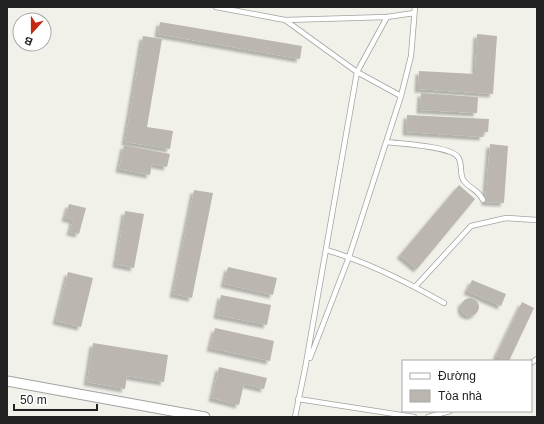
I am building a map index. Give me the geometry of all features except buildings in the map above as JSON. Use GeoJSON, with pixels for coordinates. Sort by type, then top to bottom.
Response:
{"type":"FeatureCollection","features":[{"type":"Feature","properties":{"kind":"street"},"geometry":{"type":"LineString","coordinates":[[7,381],[206,417]]}},
{"type":"Feature","properties":{"kind":"lane"},"geometry":{"type":"LineString","coordinates":[[216,7],[285,20],[387,17],[414,13]]}},
{"type":"Feature","properties":{"kind":"lane"},"geometry":{"type":"LineString","coordinates":[[305,369],[349,257],[401,96],[411,56],[415,7]]}},
{"type":"Feature","properties":{"kind":"lane"},"geometry":{"type":"LineString","coordinates":[[295,417],[305,369],[357,72],[387,17]]}},
{"type":"Feature","properties":{"kind":"lane"},"geometry":{"type":"LineString","coordinates":[[285,20],[357,72],[401,96]]}},
{"type":"Feature","properties":{"kind":"lane"},"geometry":{"type":"LineString","coordinates":[[387,142],[440,148],[451,152],[458,157],[462,179],[468,186],[479,192],[483,200]]}},
{"type":"Feature","properties":{"kind":"lane"},"geometry":{"type":"LineString","coordinates":[[415,287],[471,226],[506,218],[537,220]]}},
{"type":"Feature","properties":{"kind":"lane"},"geometry":{"type":"LineString","coordinates":[[326,250],[349,257],[415,287],[444,303]]}},
{"type":"Feature","properties":{"kind":"lane"},"geometry":{"type":"LineString","coordinates":[[298,399],[414,417]]}},
{"type":"Feature","properties":{"kind":"lane"},"geometry":{"type":"LineString","coordinates":[[428,417],[446,412]]}}]}
